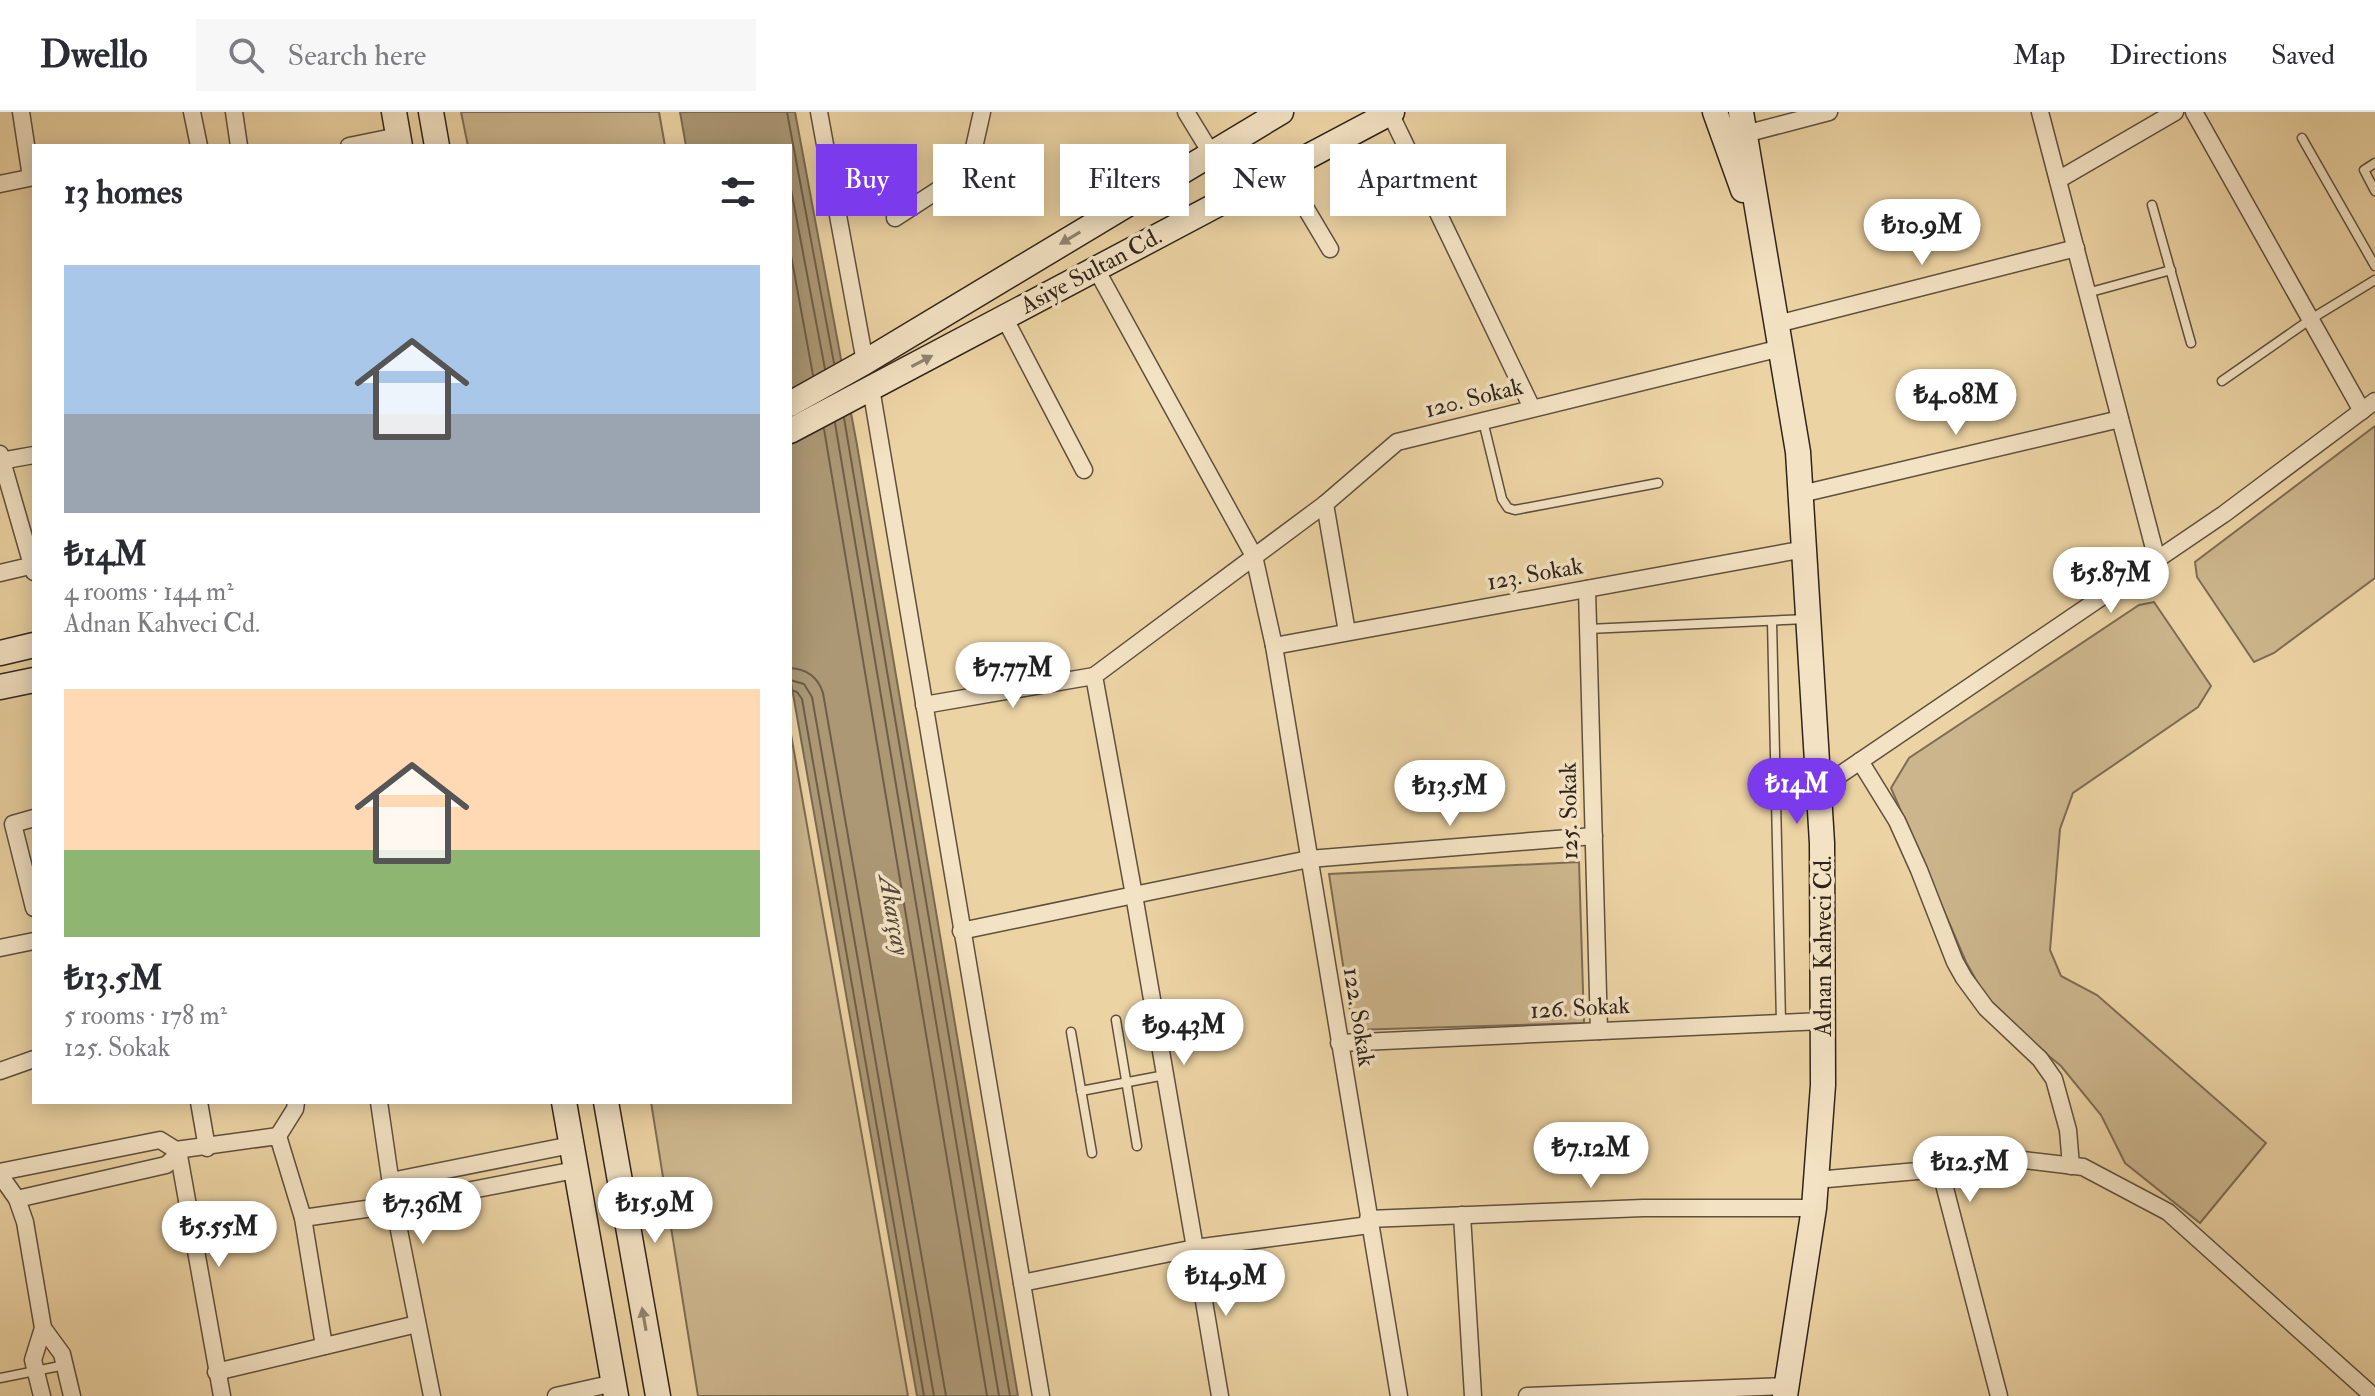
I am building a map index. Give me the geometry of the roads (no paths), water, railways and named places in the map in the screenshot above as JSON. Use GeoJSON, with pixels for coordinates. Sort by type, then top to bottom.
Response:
{"type":"FeatureCollection","features":[{"type":"Feature","properties":{"kind":"main road"},"geometry":{"type":"LineString","coordinates":[[431,112],[437,144]]}},
{"type":"Feature","properties":{"kind":"main road","name":"Asiye Sultan Cd."},"geometry":{"type":"LineString","coordinates":[[1226,144],[1281,112]]}},
{"type":"Feature","properties":{"kind":"main road","name":"Adnan Kahveci Cd."},"geometry":{"type":"LineString","coordinates":[[1715,112],[1766,256]]}},
{"type":"Feature","properties":{"kind":"main road","name":"Asiye Sultan Cd."},"geometry":{"type":"LineString","coordinates":[[1314,154],[1391,113]]}},
{"type":"Feature","properties":{"kind":"main road","name":"Adnan Kahveci Cd."},"geometry":{"type":"LineString","coordinates":[[1743,123],[1798,452],[1819,789],[1823,1085],[1814,1208],[1785,1391]]}},
{"type":"Feature","properties":{"kind":"main road","name":"Asiye Sultan Cd."},"geometry":{"type":"LineString","coordinates":[[792,403],[857,367],[1205,157]]}},
{"type":"Feature","properties":{"kind":"main road","name":"Asiye Sultan Cd."},"geometry":{"type":"LineString","coordinates":[[792,430],[1205,211]]}},
{"type":"Feature","properties":{"kind":"main road"},"geometry":{"type":"LineString","coordinates":[[0,653],[32,645]]}},
{"type":"Feature","properties":{"kind":"main road"},"geometry":{"type":"LineString","coordinates":[[0,687],[32,680]]}},
{"type":"Feature","properties":{"kind":"main road"},"geometry":{"type":"LineString","coordinates":[[564,1104],[615,1390]]}},
{"type":"Feature","properties":{"kind":"main road"},"geometry":{"type":"LineString","coordinates":[[606,1104],[658,1396]]}},
{"type":"Feature","properties":{"kind":"street"},"geometry":{"type":"LineString","coordinates":[[0,184],[32,177],[21,112]]}},
{"type":"Feature","properties":{"kind":"street"},"geometry":{"type":"LineString","coordinates":[[192,112],[199,144]]}},
{"type":"Feature","properties":{"kind":"street"},"geometry":{"type":"LineString","coordinates":[[234,112],[239,144]]}},
{"type":"Feature","properties":{"kind":"street"},"geometry":{"type":"LineString","coordinates":[[819,112],[857,367]]}},
{"type":"Feature","properties":{"kind":"street"},"geometry":{"type":"LineString","coordinates":[[895,218],[969,170],[982,112]]}},
{"type":"Feature","properties":{"kind":"street"},"geometry":{"type":"LineString","coordinates":[[1186,112],[1206,144]]}},
{"type":"Feature","properties":{"kind":"street"},"geometry":{"type":"LineString","coordinates":[[1743,123],[1829,112]]}},
{"type":"Feature","properties":{"kind":"street"},"geometry":{"type":"LineString","coordinates":[[2040,112],[2157,560]]}},
{"type":"Feature","properties":{"kind":"street"},"geometry":{"type":"LineString","coordinates":[[2058,180],[2175,112]]}},
{"type":"Feature","properties":{"kind":"street"},"geometry":{"type":"LineString","coordinates":[[1819,789],[2224,514],[2369,406],[2311,319],[2194,112]]}},
{"type":"Feature","properties":{"kind":"street"},"geometry":{"type":"LineString","coordinates":[[1391,113],[1532,408]]}},
{"type":"Feature","properties":{"kind":"street"},"geometry":{"type":"LineString","coordinates":[[355,144],[397,131]]}},
{"type":"Feature","properties":{"kind":"street"},"geometry":{"type":"LineString","coordinates":[[1310,216],[1330,249]]}},
{"type":"Feature","properties":{"kind":"street","name":"120. Sokak"},"geometry":{"type":"LineString","coordinates":[[1094,676],[1325,504],[1397,442],[1532,408],[2076,248]]}},
{"type":"Feature","properties":{"kind":"street","name":"122. Sokak"},"geometry":{"type":"LineString","coordinates":[[1096,269],[1254,556],[1274,646],[1399,1396]]}},
{"type":"Feature","properties":{"kind":"street"},"geometry":{"type":"LineString","coordinates":[[1004,317],[1084,470]]}},
{"type":"Feature","properties":{"kind":"street"},"geometry":{"type":"LineString","coordinates":[[862,393],[924,705],[1041,1396]]}},
{"type":"Feature","properties":{"kind":"street"},"geometry":{"type":"LineString","coordinates":[[1801,494],[2120,419]]}},
{"type":"Feature","properties":{"kind":"street"},"geometry":{"type":"LineString","coordinates":[[32,455],[1,459],[32,564]]}},
{"type":"Feature","properties":{"kind":"street"},"geometry":{"type":"LineString","coordinates":[[1325,504],[1347,632]]}},
{"type":"Feature","properties":{"kind":"street","name":"123. Sokak"},"geometry":{"type":"LineString","coordinates":[[1274,646],[1805,549]]}},
{"type":"Feature","properties":{"kind":"street"},"geometry":{"type":"LineString","coordinates":[[0,573],[32,567]]}},
{"type":"Feature","properties":{"kind":"street","name":"125. Sokak"},"geometry":{"type":"LineString","coordinates":[[1587,589],[1599,1031]]}},
{"type":"Feature","properties":{"kind":"street"},"geometry":{"type":"LineString","coordinates":[[924,705],[1094,676],[1220,1396]]}},
{"type":"Feature","properties":{"kind":"street"},"geometry":{"type":"LineString","coordinates":[[1860,761],[1897,821],[1964,978],[1986,1008],[2040,1059],[2054,1079],[2068,1130],[2071,1166]]}},
{"type":"Feature","properties":{"kind":"street"},"geometry":{"type":"LineString","coordinates":[[32,819],[6,826],[32,902]]}},
{"type":"Feature","properties":{"kind":"street"},"geometry":{"type":"LineString","coordinates":[[961,931],[1309,859],[1594,836]]}},
{"type":"Feature","properties":{"kind":"street"},"geometry":{"type":"LineString","coordinates":[[0,948],[32,941]]}},
{"type":"Feature","properties":{"kind":"street","name":"126. Sokak"},"geometry":{"type":"LineString","coordinates":[[1339,1043],[1823,1021]]}},
{"type":"Feature","properties":{"kind":"street"},"geometry":{"type":"LineString","coordinates":[[0,1071],[32,1060]]}},
{"type":"Feature","properties":{"kind":"street"},"geometry":{"type":"LineString","coordinates":[[199,1104],[207,1148]]}},
{"type":"Feature","properties":{"kind":"street"},"geometry":{"type":"LineString","coordinates":[[72,1396],[62,1354],[43,1328],[25,1222],[17,1199],[0,1173],[160,1140],[177,1150],[278,1136],[296,1104]]}},
{"type":"Feature","properties":{"kind":"street"},"geometry":{"type":"LineString","coordinates":[[379,1104],[394,1205],[432,1396]]}},
{"type":"Feature","properties":{"kind":"street"},"geometry":{"type":"LineString","coordinates":[[278,1136],[303,1218],[324,1346]]}},
{"type":"Feature","properties":{"kind":"street"},"geometry":{"type":"LineString","coordinates":[[391,1181],[571,1145]]}},
{"type":"Feature","properties":{"kind":"street"},"geometry":{"type":"LineString","coordinates":[[17,1199],[166,1165],[177,1150]]}},
{"type":"Feature","properties":{"kind":"street"},"geometry":{"type":"LineString","coordinates":[[177,1150],[222,1396]]}},
{"type":"Feature","properties":{"kind":"street"},"geometry":{"type":"LineString","coordinates":[[1816,1180],[1940,1169],[1998,1157],[2083,1167],[2168,1212],[2373,1396]]}},
{"type":"Feature","properties":{"kind":"street"},"geometry":{"type":"LineString","coordinates":[[1940,1169],[1999,1396]]}},
{"type":"Feature","properties":{"kind":"street"},"geometry":{"type":"LineString","coordinates":[[303,1218],[394,1205],[575,1170]]}},
{"type":"Feature","properties":{"kind":"street"},"geometry":{"type":"LineString","coordinates":[[1022,1283],[1195,1248],[1368,1222],[1643,1208],[1814,1208]]}},
{"type":"Feature","properties":{"kind":"street"},"geometry":{"type":"LineString","coordinates":[[1462,1215],[1473,1396]]}},
{"type":"Feature","properties":{"kind":"street"},"geometry":{"type":"LineString","coordinates":[[216,1372],[417,1324]]}},
{"type":"Feature","properties":{"kind":"street"},"geometry":{"type":"LineString","coordinates":[[42,1396],[33,1360],[43,1328]]}},
{"type":"Feature","properties":{"kind":"street"},"geometry":{"type":"LineString","coordinates":[[556,1396],[615,1390]]}},
{"type":"Feature","properties":{"kind":"street"},"geometry":{"type":"LineString","coordinates":[[1527,1396],[1785,1391]]}},
{"type":"Feature","properties":{"kind":"lane"},"geometry":{"type":"LineString","coordinates":[[2302,138],[2375,266]]}},
{"type":"Feature","properties":{"kind":"lane"},"geometry":{"type":"LineString","coordinates":[[2375,163],[2364,170],[2375,191]]}},
{"type":"Feature","properties":{"kind":"lane"},"geometry":{"type":"LineString","coordinates":[[2152,205],[2191,343]]}},
{"type":"Feature","properties":{"kind":"lane"},"geometry":{"type":"LineString","coordinates":[[2087,293],[2171,270]]}},
{"type":"Feature","properties":{"kind":"lane"},"geometry":{"type":"LineString","coordinates":[[2222,381],[2311,319],[2375,280]]}},
{"type":"Feature","properties":{"kind":"lane"},"geometry":{"type":"LineString","coordinates":[[1482,420],[1502,499],[1508,508],[1515,510],[1658,483]]}},
{"type":"Feature","properties":{"kind":"lane"},"geometry":{"type":"LineString","coordinates":[[1588,629],[1809,619]]}},
{"type":"Feature","properties":{"kind":"lane"},"geometry":{"type":"LineString","coordinates":[[1772,621],[1781,1023]]}},
{"type":"Feature","properties":{"kind":"lane"},"geometry":{"type":"LineString","coordinates":[[1116,1020],[1137,1146]]}},
{"type":"Feature","properties":{"kind":"lane"},"geometry":{"type":"LineString","coordinates":[[1071,1032],[1092,1153]]}},
{"type":"Feature","properties":{"kind":"lane"},"geometry":{"type":"LineString","coordinates":[[1081,1091],[1165,1075]]}},
{"type":"Feature","properties":{"kind":"lane"},"geometry":{"type":"LineString","coordinates":[[0,1378],[65,1365]]}},
{"type":"Feature","properties":{"kind":"water","name":"Akarçay"},"geometry":{"type":"Polygon","coordinates":[[[680,112],[795,112],[857,445],[1018,1396],[917,1396],[792,688],[792,144],[686,144],[680,112]]]}}]}
